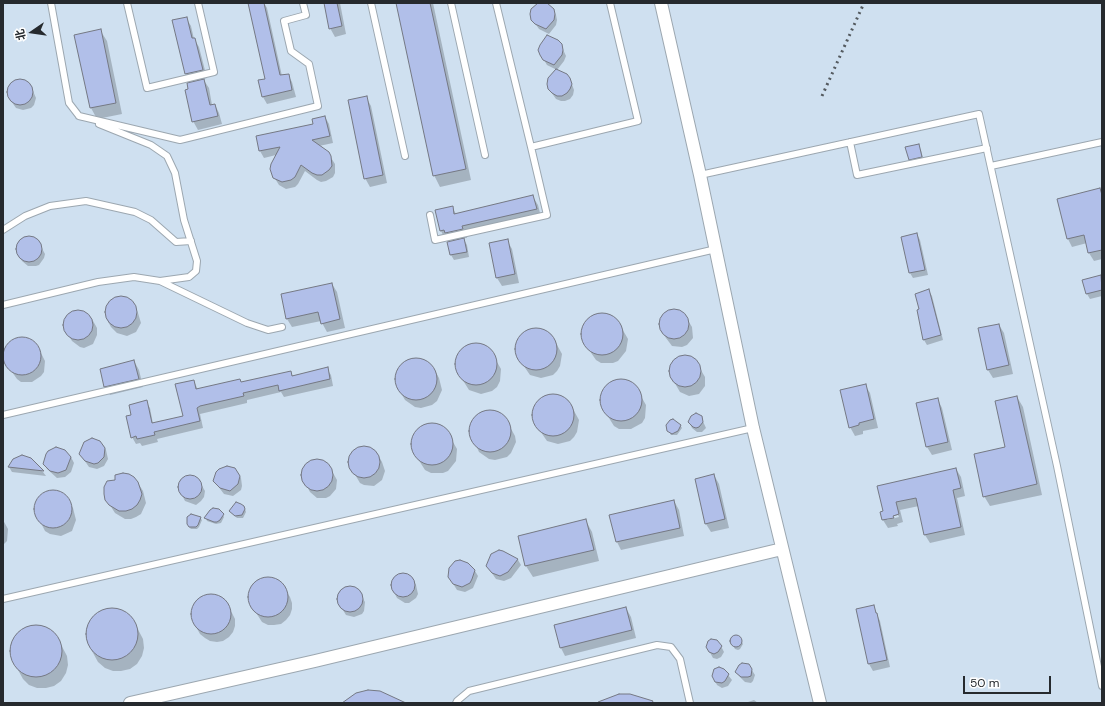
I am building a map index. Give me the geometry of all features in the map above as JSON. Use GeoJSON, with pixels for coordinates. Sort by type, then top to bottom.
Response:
{"type":"FeatureCollection","features":[{"type":"Feature","properties":{"kind":"street"},"geometry":{"type":"LineString","coordinates":[[661,3],[700,175],[753,428],[820,703]]}},
{"type":"Feature","properties":{"kind":"street"},"geometry":{"type":"LineString","coordinates":[[130,703],[323,659],[782,549]]}},
{"type":"Feature","properties":{"kind":"lane"},"geometry":{"type":"LineString","coordinates":[[3,305],[98,282],[134,277],[160,281],[189,277],[196,271],[197,261],[184,220],[175,173],[167,156],[151,145],[79,116],[69,103],[51,3]]}},
{"type":"Feature","properties":{"kind":"lane"},"geometry":{"type":"LineString","coordinates":[[127,3],[147,88],[214,72],[198,3]]}},
{"type":"Feature","properties":{"kind":"lane"},"geometry":{"type":"LineString","coordinates":[[79,116],[180,140],[318,106],[309,64],[291,50],[284,21],[306,16],[303,3]]}},
{"type":"Feature","properties":{"kind":"lane"},"geometry":{"type":"LineString","coordinates":[[371,3],[405,156]]}},
{"type":"Feature","properties":{"kind":"lane"},"geometry":{"type":"LineString","coordinates":[[451,3],[485,155]]}},
{"type":"Feature","properties":{"kind":"lane"},"geometry":{"type":"LineString","coordinates":[[430,215],[435,240],[546,215],[496,3]]}},
{"type":"Feature","properties":{"kind":"lane"},"geometry":{"type":"LineString","coordinates":[[531,147],[638,121],[610,3]]}},
{"type":"Feature","properties":{"kind":"lane"},"geometry":{"type":"LineString","coordinates":[[700,175],[979,114],[1057,466],[1102,686]]}},
{"type":"Feature","properties":{"kind":"lane"},"geometry":{"type":"LineString","coordinates":[[850,142],[857,175],[987,148]]}},
{"type":"Feature","properties":{"kind":"lane"},"geometry":{"type":"LineString","coordinates":[[991,166],[1102,142]]}},
{"type":"Feature","properties":{"kind":"lane"},"geometry":{"type":"LineString","coordinates":[[3,230],[25,216],[50,206],[86,201],[136,212],[151,220],[176,242],[191,242]]}},
{"type":"Feature","properties":{"kind":"lane"},"geometry":{"type":"LineString","coordinates":[[3,415],[716,249]]}},
{"type":"Feature","properties":{"kind":"lane"},"geometry":{"type":"LineString","coordinates":[[160,281],[247,323],[268,330],[282,327]]}},
{"type":"Feature","properties":{"kind":"lane"},"geometry":{"type":"LineString","coordinates":[[3,599],[753,428]]}},
{"type":"Feature","properties":{"kind":"lane"},"geometry":{"type":"LineString","coordinates":[[456,703],[469,691],[657,645],[671,648],[680,659],[690,703]]}},
{"type":"Feature","properties":{"kind":"shaded area"},"geometry":{"type":"Polygon","coordinates":[[[3,3],[1102,3],[1102,703],[3,703],[3,3]]]}},
{"type":"Feature","properties":{"kind":"building"},"geometry":{"type":"Polygon","coordinates":[[[248,3],[264,3],[280,75],[289,74],[292,90],[262,97],[258,80],[265,79],[248,3]]]}},
{"type":"Feature","properties":{"kind":"building"},"geometry":{"type":"Polygon","coordinates":[[[324,3],[337,3],[342,26],[329,29],[324,3]]]}},
{"type":"Feature","properties":{"kind":"building"},"geometry":{"type":"Polygon","coordinates":[[[396,3],[430,3],[466,169],[433,176],[396,3]]]}},
{"type":"Feature","properties":{"kind":"building"},"geometry":{"type":"Polygon","coordinates":[[[538,3],[547,3],[554,9],[554,20],[546,29],[535,24],[531,20],[531,9],[538,3]]]}},
{"type":"Feature","properties":{"kind":"building"},"geometry":{"type":"Polygon","coordinates":[[[187,17],[192,38],[195,38],[203,70],[185,74],[172,20],[187,17]]]}},
{"type":"Feature","properties":{"kind":"building"},"geometry":{"type":"Polygon","coordinates":[[[101,29],[116,103],[90,108],[74,35],[101,29]]]}},
{"type":"Feature","properties":{"kind":"building"},"geometry":{"type":"Polygon","coordinates":[[[547,35],[558,40],[562,44],[562,55],[554,65],[543,60],[538,50],[547,35]]]}},
{"type":"Feature","properties":{"kind":"building"},"geometry":{"type":"Polygon","coordinates":[[[556,69],[567,74],[572,84],[567,93],[562,96],[557,96],[548,89],[548,78],[556,69]]]}},
{"type":"Feature","properties":{"kind":"building"},"geometry":{"type":"Polygon","coordinates":[[[20,79],[29,83],[33,92],[29,101],[20,105],[11,101],[7,92],[11,83],[20,79]]]}},
{"type":"Feature","properties":{"kind":"building"},"geometry":{"type":"Polygon","coordinates":[[[204,79],[210,105],[215,104],[218,116],[192,122],[185,90],[188,89],[187,83],[204,79]]]}},
{"type":"Feature","properties":{"kind":"building"},"geometry":{"type":"Polygon","coordinates":[[[367,96],[383,175],[364,179],[348,100],[367,96]]]}},
{"type":"Feature","properties":{"kind":"building"},"geometry":{"type":"Polygon","coordinates":[[[325,116],[330,136],[312,140],[329,152],[332,166],[329,170],[322,175],[317,175],[301,165],[295,177],[291,180],[282,182],[273,178],[270,169],[271,164],[280,147],[259,151],[256,136],[313,124],[312,119],[325,116]]]}},
{"type":"Feature","properties":{"kind":"building"},"geometry":{"type":"Polygon","coordinates":[[[919,144],[922,157],[909,160],[905,147],[919,144]]]}},
{"type":"Feature","properties":{"kind":"building"},"geometry":{"type":"Polygon","coordinates":[[[1100,188],[1102,195],[1102,250],[1088,253],[1084,235],[1067,239],[1057,199],[1100,188]]]}},
{"type":"Feature","properties":{"kind":"building"},"geometry":{"type":"Polygon","coordinates":[[[533,195],[537,209],[462,226],[463,229],[445,233],[444,230],[440,231],[435,210],[453,206],[454,214],[533,195]]]}},
{"type":"Feature","properties":{"kind":"building"},"geometry":{"type":"Polygon","coordinates":[[[917,233],[925,270],[909,273],[901,237],[917,233]]]}},
{"type":"Feature","properties":{"kind":"building"},"geometry":{"type":"Polygon","coordinates":[[[29,236],[38,240],[42,249],[38,258],[29,262],[20,258],[16,249],[20,240],[29,236]]]}},
{"type":"Feature","properties":{"kind":"building"},"geometry":{"type":"Polygon","coordinates":[[[464,238],[467,252],[450,255],[447,242],[464,238]]]}},
{"type":"Feature","properties":{"kind":"building"},"geometry":{"type":"Polygon","coordinates":[[[508,239],[515,274],[496,278],[489,243],[508,239]]]}},
{"type":"Feature","properties":{"kind":"building"},"geometry":{"type":"Polygon","coordinates":[[[1101,275],[1102,290],[1086,294],[1082,280],[1101,275]]]}},
{"type":"Feature","properties":{"kind":"building"},"geometry":{"type":"Polygon","coordinates":[[[332,283],[340,319],[321,324],[318,312],[286,319],[281,294],[332,283]]]}},
{"type":"Feature","properties":{"kind":"building"},"geometry":{"type":"Polygon","coordinates":[[[929,289],[941,335],[923,340],[917,310],[919,309],[915,294],[929,289]]]}},
{"type":"Feature","properties":{"kind":"building"},"geometry":{"type":"Polygon","coordinates":[[[121,296],[130,299],[134,303],[137,312],[134,321],[130,325],[121,328],[112,325],[108,321],[105,312],[108,303],[112,299],[121,296]]]}},
{"type":"Feature","properties":{"kind":"building"},"geometry":{"type":"Polygon","coordinates":[[[674,309],[685,313],[689,324],[685,335],[674,339],[663,335],[659,324],[663,313],[674,309]]]}},
{"type":"Feature","properties":{"kind":"building"},"geometry":{"type":"Polygon","coordinates":[[[78,310],[84,311],[92,319],[92,331],[84,339],[78,340],[72,339],[64,331],[63,325],[64,319],[72,311],[78,310]]]}},
{"type":"Feature","properties":{"kind":"building"},"geometry":{"type":"Polygon","coordinates":[[[598,313],[606,313],[614,316],[620,322],[623,334],[620,346],[614,352],[606,355],[598,355],[590,352],[584,346],[581,338],[581,330],[584,322],[590,316],[598,313]]]}},
{"type":"Feature","properties":{"kind":"building"},"geometry":{"type":"Polygon","coordinates":[[[999,324],[1009,365],[987,370],[978,328],[999,324]]]}},
{"type":"Feature","properties":{"kind":"building"},"geometry":{"type":"Polygon","coordinates":[[[532,328],[540,328],[548,331],[554,337],[557,349],[554,361],[548,367],[540,370],[532,370],[524,367],[518,361],[515,353],[515,345],[518,337],[524,331],[532,328]]]}},
{"type":"Feature","properties":{"kind":"building"},"geometry":{"type":"Polygon","coordinates":[[[18,337],[26,337],[38,346],[41,356],[38,366],[32,372],[26,375],[18,375],[6,366],[3,360],[3,352],[12,340],[18,337]]]}},
{"type":"Feature","properties":{"kind":"building"},"geometry":{"type":"Polygon","coordinates":[[[472,343],[480,343],[488,346],[494,352],[497,364],[494,376],[488,382],[480,385],[472,385],[464,382],[458,376],[455,368],[455,360],[458,352],[464,346],[472,343]]]}},
{"type":"Feature","properties":{"kind":"building"},"geometry":{"type":"Polygon","coordinates":[[[682,355],[688,355],[697,359],[701,371],[697,383],[688,387],[682,387],[673,383],[669,374],[669,368],[673,359],[682,355]]]}},
{"type":"Feature","properties":{"kind":"building"},"geometry":{"type":"Polygon","coordinates":[[[412,358],[420,358],[428,361],[434,367],[437,379],[434,391],[428,397],[420,400],[412,400],[404,397],[398,391],[395,383],[395,375],[398,367],[404,361],[412,358]]]}},
{"type":"Feature","properties":{"kind":"building"},"geometry":{"type":"Polygon","coordinates":[[[134,360],[139,379],[104,387],[100,369],[134,360]]]}},
{"type":"Feature","properties":{"kind":"building"},"geometry":{"type":"Polygon","coordinates":[[[328,367],[330,379],[279,391],[278,385],[243,393],[244,396],[200,406],[197,408],[200,421],[154,432],[155,435],[137,439],[136,436],[131,438],[126,416],[131,415],[129,405],[147,400],[152,423],[183,416],[175,384],[194,380],[196,389],[240,379],[241,382],[291,371],[292,376],[328,367]]]}},
{"type":"Feature","properties":{"kind":"building"},"geometry":{"type":"Polygon","coordinates":[[[617,379],[625,379],[633,382],[639,388],[642,400],[639,412],[633,418],[625,421],[617,421],[609,418],[603,412],[600,404],[600,396],[603,388],[609,382],[617,379]]]}},
{"type":"Feature","properties":{"kind":"building"},"geometry":{"type":"Polygon","coordinates":[[[866,384],[874,419],[859,423],[859,425],[849,428],[840,390],[866,384]]]}},
{"type":"Feature","properties":{"kind":"building"},"geometry":{"type":"Polygon","coordinates":[[[549,394],[557,394],[565,397],[571,403],[574,415],[571,427],[565,433],[557,436],[549,436],[541,433],[535,427],[532,419],[532,411],[535,403],[541,397],[549,394]]]}},
{"type":"Feature","properties":{"kind":"building"},"geometry":{"type":"Polygon","coordinates":[[[1017,396],[1037,484],[983,497],[974,454],[1005,447],[995,401],[1017,396]]]}},
{"type":"Feature","properties":{"kind":"building"},"geometry":{"type":"Polygon","coordinates":[[[938,398],[948,442],[926,447],[916,403],[938,398]]]}},
{"type":"Feature","properties":{"kind":"building"},"geometry":{"type":"Polygon","coordinates":[[[486,410],[494,410],[502,413],[508,419],[511,431],[508,443],[502,449],[494,452],[486,452],[478,449],[472,443],[469,435],[469,427],[472,419],[478,413],[486,410]]]}},
{"type":"Feature","properties":{"kind":"building"},"geometry":{"type":"Polygon","coordinates":[[[696,413],[702,416],[703,422],[696,428],[688,422],[691,416],[696,413]]]}},
{"type":"Feature","properties":{"kind":"building"},"geometry":{"type":"Polygon","coordinates":[[[673,419],[681,425],[678,431],[672,434],[667,431],[666,425],[673,419]]]}},
{"type":"Feature","properties":{"kind":"building"},"geometry":{"type":"Polygon","coordinates":[[[428,423],[436,423],[444,426],[450,432],[453,444],[450,456],[444,462],[436,465],[428,465],[420,462],[414,456],[411,448],[411,440],[414,432],[420,426],[428,423]]]}},
{"type":"Feature","properties":{"kind":"building"},"geometry":{"type":"Polygon","coordinates":[[[92,438],[100,441],[105,448],[104,457],[98,463],[94,464],[85,461],[79,454],[84,442],[92,438]]]}},
{"type":"Feature","properties":{"kind":"building"},"geometry":{"type":"Polygon","coordinates":[[[361,446],[367,446],[376,450],[380,462],[376,474],[367,478],[361,478],[352,474],[348,465],[348,459],[352,450],[361,446]]]}},
{"type":"Feature","properties":{"kind":"building"},"geometry":{"type":"Polygon","coordinates":[[[56,447],[65,450],[71,457],[66,470],[58,473],[50,471],[43,464],[48,451],[56,447]]]}},
{"type":"Feature","properties":{"kind":"building"},"geometry":{"type":"Polygon","coordinates":[[[22,455],[31,458],[44,471],[8,467],[13,459],[22,455]]]}},
{"type":"Feature","properties":{"kind":"building"},"geometry":{"type":"Polygon","coordinates":[[[314,459],[320,459],[330,466],[333,475],[332,481],[326,488],[320,491],[314,491],[304,484],[301,478],[301,472],[308,462],[314,459]]]}},
{"type":"Feature","properties":{"kind":"building"},"geometry":{"type":"Polygon","coordinates":[[[227,466],[235,468],[240,476],[238,484],[230,491],[220,488],[213,481],[216,472],[227,466]]]}},
{"type":"Feature","properties":{"kind":"building"},"geometry":{"type":"Polygon","coordinates":[[[956,468],[961,488],[953,490],[961,527],[924,535],[916,498],[896,502],[899,514],[893,516],[894,518],[882,520],[880,512],[883,511],[877,486],[956,468]]]}},
{"type":"Feature","properties":{"kind":"building"},"geometry":{"type":"Polygon","coordinates":[[[123,473],[134,477],[138,482],[142,494],[137,505],[132,509],[119,511],[109,505],[105,500],[104,487],[107,481],[115,480],[115,475],[123,473]]]}},
{"type":"Feature","properties":{"kind":"building"},"geometry":{"type":"Polygon","coordinates":[[[714,474],[725,519],[705,524],[695,479],[714,474]]]}},
{"type":"Feature","properties":{"kind":"building"},"geometry":{"type":"Polygon","coordinates":[[[190,475],[199,478],[202,487],[199,496],[190,499],[181,496],[178,487],[181,478],[190,475]]]}},
{"type":"Feature","properties":{"kind":"building"},"geometry":{"type":"Polygon","coordinates":[[[53,490],[63,493],[69,499],[72,509],[69,519],[63,525],[53,528],[43,525],[37,519],[34,509],[37,499],[43,493],[53,490]]]}},
{"type":"Feature","properties":{"kind":"building"},"geometry":{"type":"Polygon","coordinates":[[[674,500],[680,528],[616,542],[609,515],[674,500]]]}},
{"type":"Feature","properties":{"kind":"building"},"geometry":{"type":"Polygon","coordinates":[[[236,502],[244,506],[245,509],[242,515],[235,516],[229,511],[236,502]]]}},
{"type":"Feature","properties":{"kind":"building"},"geometry":{"type":"Polygon","coordinates":[[[213,508],[219,509],[224,514],[217,522],[204,518],[213,508]]]}},
{"type":"Feature","properties":{"kind":"building"},"geometry":{"type":"Polygon","coordinates":[[[191,514],[201,517],[196,527],[189,527],[187,524],[187,517],[191,514]]]}},
{"type":"Feature","properties":{"kind":"building"},"geometry":{"type":"Polygon","coordinates":[[[586,519],[594,550],[525,566],[518,536],[586,519]]]}},
{"type":"Feature","properties":{"kind":"building"},"geometry":{"type":"Polygon","coordinates":[[[499,550],[518,559],[508,572],[500,576],[492,573],[486,566],[491,554],[499,550]]]}},
{"type":"Feature","properties":{"kind":"building"},"geometry":{"type":"Polygon","coordinates":[[[460,560],[468,563],[475,570],[470,583],[462,587],[453,584],[448,577],[449,568],[455,561],[460,560]]]}},
{"type":"Feature","properties":{"kind":"building"},"geometry":{"type":"Polygon","coordinates":[[[403,573],[412,576],[415,585],[412,594],[403,597],[394,594],[391,585],[394,576],[403,573]]]}},
{"type":"Feature","properties":{"kind":"building"},"geometry":{"type":"Polygon","coordinates":[[[264,577],[272,577],[279,580],[285,586],[288,597],[285,608],[279,614],[272,617],[264,617],[257,614],[251,608],[248,601],[248,593],[251,586],[257,580],[264,577]]]}},
{"type":"Feature","properties":{"kind":"building"},"geometry":{"type":"Polygon","coordinates":[[[350,586],[359,590],[363,599],[359,608],[350,612],[341,608],[337,599],[341,590],[350,586]]]}},
{"type":"Feature","properties":{"kind":"building"},"geometry":{"type":"Polygon","coordinates":[[[215,594],[222,597],[228,603],[231,614],[230,622],[222,631],[215,634],[207,634],[200,631],[192,622],[191,610],[194,603],[203,595],[215,594]]]}},
{"type":"Feature","properties":{"kind":"building"},"geometry":{"type":"Polygon","coordinates":[[[874,605],[887,660],[868,664],[856,609],[874,605]]]}},
{"type":"Feature","properties":{"kind":"building"},"geometry":{"type":"Polygon","coordinates":[[[626,607],[632,630],[560,648],[554,625],[626,607]]]}},
{"type":"Feature","properties":{"kind":"building"},"geometry":{"type":"Polygon","coordinates":[[[107,608],[117,608],[131,615],[138,629],[138,639],[131,653],[117,660],[107,660],[97,656],[90,649],[86,639],[86,629],[90,619],[97,612],[107,608]]]}},
{"type":"Feature","properties":{"kind":"building"},"geometry":{"type":"Polygon","coordinates":[[[31,625],[41,625],[55,632],[62,646],[62,656],[55,670],[41,677],[31,677],[21,673],[14,666],[10,656],[10,646],[14,636],[21,629],[31,625]]]}},
{"type":"Feature","properties":{"kind":"building"},"geometry":{"type":"Polygon","coordinates":[[[734,635],[738,635],[742,641],[738,647],[734,647],[730,643],[730,639],[734,635]]]}},
{"type":"Feature","properties":{"kind":"building"},"geometry":{"type":"Polygon","coordinates":[[[711,639],[717,640],[722,646],[718,652],[714,654],[709,652],[706,647],[708,641],[711,639]]]}},
{"type":"Feature","properties":{"kind":"building"},"geometry":{"type":"Polygon","coordinates":[[[742,663],[749,664],[752,669],[751,676],[741,677],[735,672],[742,663]]]}},
{"type":"Feature","properties":{"kind":"building"},"geometry":{"type":"Polygon","coordinates":[[[719,667],[724,669],[729,674],[722,683],[715,682],[712,676],[714,669],[719,667]]]}},
{"type":"Feature","properties":{"kind":"building"},"geometry":{"type":"Polygon","coordinates":[[[368,690],[380,691],[406,703],[342,703],[356,693],[368,690]]]}},
{"type":"Feature","properties":{"kind":"building"},"geometry":{"type":"Polygon","coordinates":[[[619,694],[630,694],[653,701],[652,703],[598,703],[619,694]]]}},
{"type":"Feature","properties":{"kind":"railway"},"geometry":{"type":"LineString","coordinates":[[822,96],[864,3]]}}]}
